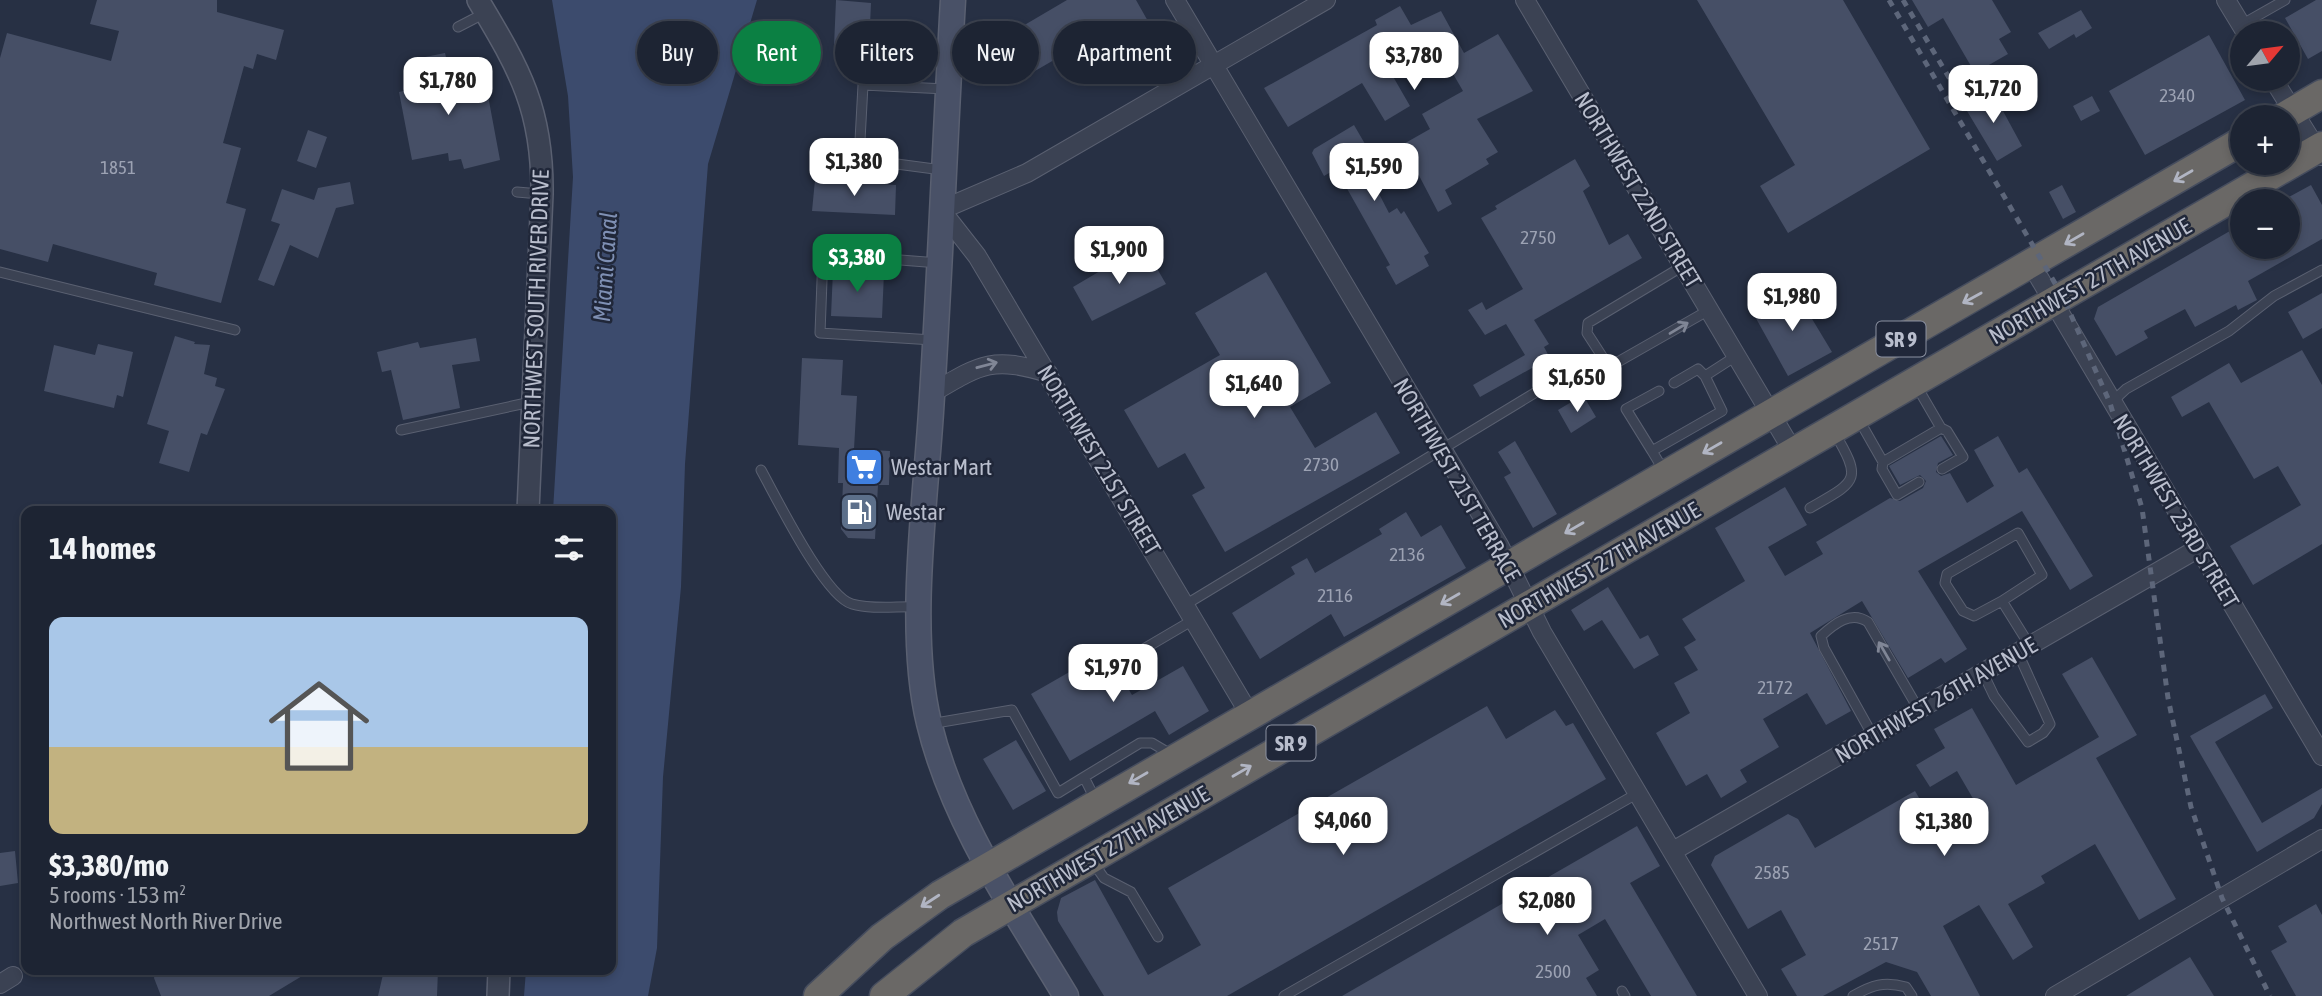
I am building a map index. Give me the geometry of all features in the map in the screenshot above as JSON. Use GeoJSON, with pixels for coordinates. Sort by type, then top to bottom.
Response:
{"type":"FeatureCollection","features":[{"type":"Feature","properties":{"kind":"highway"},"geometry":{"type":"LineString","coordinates":[[2300,108],[2322,94]]}},
{"type":"Feature","properties":{"kind":"highway","name":"NORTHWEST 27TH AVENUE"},"geometry":{"type":"LineString","coordinates":[[818,996],[902,921],[1097,802],[1509,565],[1659,463],[1771,414],[2230,148]]}},
{"type":"Feature","properties":{"kind":"highway","name":"NORTHWEST 27TH AVENUE"},"geometry":{"type":"LineString","coordinates":[[884,996],[943,947],[1012,905],[2320,150]]}},
{"type":"Feature","properties":{"kind":"main road"},"geometry":{"type":"LineString","coordinates":[[953,0],[920,607],[920,672],[929,725],[945,776],[989,866],[1066,996]]}},
{"type":"Feature","properties":{"kind":"street","name":"NORTHWEST 21ST TERRACE"},"geometry":{"type":"LineString","coordinates":[[1175,0],[1441,448],[1509,565],[1528,606],[1758,996]]}},
{"type":"Feature","properties":{"kind":"street"},"geometry":{"type":"LineString","coordinates":[[941,210],[1027,173],[1326,0]]}},
{"type":"Feature","properties":{"kind":"street","name":"NORTHWEST 22ND STREET"},"geometry":{"type":"LineString","coordinates":[[1525,0],[1794,453]]}},
{"type":"Feature","properties":{"kind":"street"},"geometry":{"type":"LineString","coordinates":[[2226,0],[2238,21]]}},
{"type":"Feature","properties":{"kind":"street","name":"NORTHWEST SOUTH RIVER DRIVE"},"geometry":{"type":"LineString","coordinates":[[482,6],[520,72],[533,107],[541,146],[542,194],[528,506]]}},
{"type":"Feature","properties":{"kind":"street"},"geometry":{"type":"LineString","coordinates":[[2300,128],[2320,150]]}},
{"type":"Feature","properties":{"kind":"street","name":"NORTHWEST 21ST STREET"},"geometry":{"type":"LineString","coordinates":[[941,210],[977,256],[1250,715]]}},
{"type":"Feature","properties":{"kind":"street","name":"NORTHWEST 23RD STREET"},"geometry":{"type":"LineString","coordinates":[[2031,264],[2110,403],[2322,756]]}},
{"type":"Feature","properties":{"kind":"street"},"geometry":{"type":"LineString","coordinates":[[932,393],[969,372],[995,362],[1023,365],[1048,373]]}},
{"type":"Feature","properties":{"kind":"street","name":"NORTHWEST 26TH AVENUE"},"geometry":{"type":"LineString","coordinates":[[1673,851],[2199,548]]}},
{"type":"Feature","properties":{"kind":"street"},"geometry":{"type":"LineString","coordinates":[[2055,996],[2322,839]]}},
{"type":"Feature","properties":{"kind":"street"},"geometry":{"type":"LineString","coordinates":[[498,996],[499,975]]}},
{"type":"Feature","properties":{"kind":"lane"},"geometry":{"type":"LineString","coordinates":[[2255,21],[2285,0]]}},
{"type":"Feature","properties":{"kind":"lane"},"geometry":{"type":"LineString","coordinates":[[458,27],[482,6]]}},
{"type":"Feature","properties":{"kind":"lane"},"geometry":{"type":"LineString","coordinates":[[944,170],[859,159],[859,147],[863,85],[948,89]]}},
{"type":"Feature","properties":{"kind":"lane"},"geometry":{"type":"LineString","coordinates":[[517,192],[542,194]]}},
{"type":"Feature","properties":{"kind":"lane"},"geometry":{"type":"LineString","coordinates":[[935,340],[820,333],[823,254],[939,263]]}},
{"type":"Feature","properties":{"kind":"lane"},"geometry":{"type":"LineString","coordinates":[[1683,266],[1588,324],[1587,333],[1606,365],[1617,365],[1709,309]]}},
{"type":"Feature","properties":{"kind":"lane"},"geometry":{"type":"LineString","coordinates":[[2110,403],[2126,389],[2229,331],[2274,296],[2322,270]]}},
{"type":"Feature","properties":{"kind":"lane"},"geometry":{"type":"LineString","coordinates":[[0,272],[235,330]]}},
{"type":"Feature","properties":{"kind":"lane"},"geometry":{"type":"LineString","coordinates":[[1705,376],[1737,356]]}},
{"type":"Feature","properties":{"kind":"lane"},"geometry":{"type":"LineString","coordinates":[[1659,391],[1626,409],[1659,463],[1722,411],[1705,376],[1698,369],[1674,383]]}},
{"type":"Feature","properties":{"kind":"lane"},"geometry":{"type":"LineString","coordinates":[[1130,657],[1189,613],[1441,448],[1556,380]]}},
{"type":"Feature","properties":{"kind":"lane"},"geometry":{"type":"LineString","coordinates":[[1915,383],[1941,428],[1947,431],[1963,457],[1946,464]]}},
{"type":"Feature","properties":{"kind":"lane"},"geometry":{"type":"LineString","coordinates":[[401,430],[533,402]]}},
{"type":"Feature","properties":{"kind":"lane"},"geometry":{"type":"LineString","coordinates":[[1845,423],[1883,462]]}},
{"type":"Feature","properties":{"kind":"lane"},"geometry":{"type":"LineString","coordinates":[[1811,508],[1847,487],[1853,475],[1845,423]]}},
{"type":"Feature","properties":{"kind":"lane"},"geometry":{"type":"LineString","coordinates":[[1883,462],[1933,436],[1941,428]]}},
{"type":"Feature","properties":{"kind":"lane"},"geometry":{"type":"LineString","coordinates":[[1883,462],[1882,469],[1897,495],[1912,483]]}},
{"type":"Feature","properties":{"kind":"lane"},"geometry":{"type":"LineString","coordinates":[[761,470],[822,576],[838,596],[851,604],[920,607]]}},
{"type":"Feature","properties":{"kind":"lane"},"geometry":{"type":"LineString","coordinates":[[2018,533],[2042,575],[2002,601],[1974,616],[1963,611],[1945,583],[1947,574],[2018,533]]}},
{"type":"Feature","properties":{"kind":"lane"},"geometry":{"type":"LineString","coordinates":[[1983,673],[1994,696],[2028,742],[2043,733],[2050,724],[2024,649],[2002,601]]}},
{"type":"Feature","properties":{"kind":"lane"},"geometry":{"type":"LineString","coordinates":[[1873,736],[1824,648],[1821,636],[1852,615],[1868,622],[1919,710]]}},
{"type":"Feature","properties":{"kind":"lane"},"geometry":{"type":"LineString","coordinates":[[929,725],[1012,710],[1058,793],[1140,743],[1152,743],[1175,757]]}},
{"type":"Feature","properties":{"kind":"lane"},"geometry":{"type":"LineString","coordinates":[[1084,777],[1097,802]]}},
{"type":"Feature","properties":{"kind":"lane"},"geometry":{"type":"LineString","coordinates":[[1284,996],[1638,793]]}},
{"type":"Feature","properties":{"kind":"lane"},"geometry":{"type":"LineString","coordinates":[[1091,859],[1104,878],[1130,892],[1158,937]]}},
{"type":"Feature","properties":{"kind":"lane"},"geometry":{"type":"LineString","coordinates":[[1853,996],[1871,985],[1888,982],[1906,987],[1912,996]]}},
{"type":"Feature","properties":{"kind":"water","name":"Miami Canal"},"geometry":{"type":"Polygon","coordinates":[[[552,0],[757,0],[751,21],[732,21],[732,84],[708,164],[685,464],[681,587],[663,777],[657,948],[648,996],[524,996],[526,975],[616,975],[616,506],[553,506],[573,177],[568,96],[552,0]]]}},
{"type":"Feature","properties":{"kind":"building"},"geometry":{"type":"Polygon","coordinates":[[[97,0],[217,0],[217,12],[284,30],[276,60],[257,54],[253,69],[244,66],[223,143],[241,148],[226,203],[246,209],[221,303],[154,285],[157,273],[53,244],[48,262],[0,249],[0,58],[7,33],[111,61],[119,31],[90,24],[97,0]]]}},
{"type":"Feature","properties":{"kind":"building"},"geometry":{"type":"Polygon","coordinates":[[[836,0],[871,3],[870,21],[835,21],[836,0]]]}},
{"type":"Feature","properties":{"kind":"building"},"geometry":{"type":"Polygon","coordinates":[[[1067,0],[1136,0],[1148,21],[1053,21],[1053,61],[1039,69],[1039,21],[1031,21],[1067,0]]]}},
{"type":"Feature","properties":{"kind":"building"},"geometry":{"type":"Polygon","coordinates":[[[1697,0],[1843,0],[1930,149],[1788,233],[1760,186],[1795,165],[1697,0]]]}},
{"type":"Feature","properties":{"kind":"building"},"geometry":{"type":"Polygon","coordinates":[[[1912,0],[1992,0],[2011,32],[1999,39],[2008,54],[1975,73],[1943,18],[1928,27],[1912,0]]]}},
{"type":"Feature","properties":{"kind":"building"},"geometry":{"type":"Polygon","coordinates":[[[2316,0],[2322,0],[2322,51],[2308,59],[2300,45],[2300,21],[2287,21],[2285,18],[2316,0]]]}},
{"type":"Feature","properties":{"kind":"building"},"geometry":{"type":"Polygon","coordinates":[[[1400,6],[1411,25],[1441,11],[1464,53],[1498,34],[1533,91],[1477,119],[1498,152],[1486,159],[1489,164],[1445,190],[1452,204],[1438,212],[1413,164],[1411,165],[1400,146],[1430,129],[1422,114],[1463,91],[1445,60],[1441,62],[1434,50],[1391,73],[1410,106],[1385,121],[1362,83],[1288,127],[1264,88],[1377,25],[1375,20],[1400,6]]]}},
{"type":"Feature","properties":{"kind":"building"},"geometry":{"type":"Polygon","coordinates":[[[2081,10],[2092,28],[2076,38],[2074,34],[2049,49],[2038,33],[2081,10]]]}},
{"type":"Feature","properties":{"kind":"building"},"geometry":{"type":"Polygon","coordinates":[[[2209,35],[2230,73],[2230,91],[2240,91],[2245,100],[2230,105],[2230,108],[2145,155],[2109,91],[2209,35]]]}},
{"type":"Feature","properties":{"kind":"building"},"geometry":{"type":"Polygon","coordinates":[[[445,53],[454,91],[486,85],[500,160],[464,169],[461,159],[449,161],[448,153],[412,160],[399,92],[420,87],[415,59],[445,53]]]}},
{"type":"Feature","properties":{"kind":"building"},"geometry":{"type":"Polygon","coordinates":[[[1991,89],[2022,146],[1997,161],[1964,106],[1991,89]]]}},
{"type":"Feature","properties":{"kind":"building"},"geometry":{"type":"Polygon","coordinates":[[[2092,96],[2100,111],[2081,121],[2073,106],[2092,96]]]}},
{"type":"Feature","properties":{"kind":"building"},"geometry":{"type":"Polygon","coordinates":[[[1354,125],[1386,180],[1375,186],[1389,213],[1397,208],[1401,214],[1404,211],[1429,253],[1424,256],[1429,266],[1396,285],[1386,267],[1390,265],[1336,169],[1324,176],[1312,153],[1314,149],[1354,125]]]}},
{"type":"Feature","properties":{"kind":"building"},"geometry":{"type":"Polygon","coordinates":[[[308,130],[327,137],[316,168],[297,161],[308,130]]]}},
{"type":"Feature","properties":{"kind":"building"},"geometry":{"type":"Polygon","coordinates":[[[1575,159],[1590,186],[1583,191],[1609,245],[1628,234],[1642,258],[1534,320],[1549,344],[1544,347],[1550,358],[1480,397],[1473,385],[1525,355],[1506,324],[1485,335],[1468,310],[1482,302],[1486,310],[1523,289],[1481,218],[1497,209],[1495,206],[1575,159]]]}},
{"type":"Feature","properties":{"kind":"building"},"geometry":{"type":"Polygon","coordinates":[[[815,180],[896,185],[895,215],[812,211],[815,180]]]}},
{"type":"Feature","properties":{"kind":"building"},"geometry":{"type":"Polygon","coordinates":[[[350,182],[354,204],[336,208],[318,258],[290,245],[274,286],[258,280],[280,224],[271,221],[282,189],[314,200],[318,188],[350,182]]]}},
{"type":"Feature","properties":{"kind":"building"},"geometry":{"type":"Polygon","coordinates":[[[2062,185],[2076,212],[2063,219],[2049,192],[2062,185]]]}},
{"type":"Feature","properties":{"kind":"building"},"geometry":{"type":"Polygon","coordinates":[[[2311,185],[2322,205],[2322,239],[2300,251],[2300,191],[2311,185]]]}},
{"type":"Feature","properties":{"kind":"building"},"geometry":{"type":"Polygon","coordinates":[[[2230,231],[2230,259],[2287,259],[2248,281],[2257,300],[2238,310],[2236,305],[2195,327],[2185,309],[2144,331],[2148,338],[2116,356],[2094,319],[2098,307],[2230,231]]]}},
{"type":"Feature","properties":{"kind":"building"},"geometry":{"type":"Polygon","coordinates":[[[1148,253],[1166,284],[1092,321],[1073,287],[1117,261],[1131,257],[1133,262],[1148,253]]]}},
{"type":"Feature","properties":{"kind":"building"},"geometry":{"type":"Polygon","coordinates":[[[833,270],[884,273],[882,318],[831,316],[833,270]]]}},
{"type":"Feature","properties":{"kind":"building"},"geometry":{"type":"Polygon","coordinates":[[[1266,272],[1331,383],[1290,407],[1315,448],[1376,412],[1400,453],[1225,552],[1192,495],[1205,488],[1185,453],[1158,468],[1124,410],[1220,355],[1195,313],[1266,272]]]}},
{"type":"Feature","properties":{"kind":"building"},"geometry":{"type":"Polygon","coordinates":[[[1794,289],[1832,352],[1788,376],[1753,313],[1794,289]]]}},
{"type":"Feature","properties":{"kind":"building"},"geometry":{"type":"Polygon","coordinates":[[[2322,293],[2322,328],[2303,339],[2288,312],[2322,293]]]}},
{"type":"Feature","properties":{"kind":"building"},"geometry":{"type":"Polygon","coordinates":[[[175,336],[195,342],[194,344],[210,345],[204,374],[217,378],[215,386],[225,389],[207,435],[201,433],[189,472],[159,463],[169,431],[147,424],[175,336]]]}},
{"type":"Feature","properties":{"kind":"building"},"geometry":{"type":"Polygon","coordinates":[[[476,338],[480,361],[452,365],[460,408],[403,420],[391,370],[382,372],[377,352],[418,342],[420,348],[476,338]]]}},
{"type":"Feature","properties":{"kind":"building"},"geometry":{"type":"Polygon","coordinates":[[[98,344],[133,352],[123,397],[117,395],[114,408],[44,391],[54,345],[95,355],[98,344]]]}},
{"type":"Feature","properties":{"kind":"building"},"geometry":{"type":"Polygon","coordinates":[[[2302,350],[2322,385],[2322,544],[2253,585],[2230,546],[2301,505],[2278,466],[2254,479],[2209,402],[2182,417],[2171,397],[2229,363],[2241,383],[2302,350]]]}},
{"type":"Feature","properties":{"kind":"building"},"geometry":{"type":"Polygon","coordinates":[[[802,358],[843,360],[841,395],[857,396],[854,449],[890,451],[889,485],[878,485],[875,539],[848,538],[841,529],[843,483],[838,483],[839,448],[798,445],[802,358]]]}},
{"type":"Feature","properties":{"kind":"building"},"geometry":{"type":"Polygon","coordinates":[[[1583,395],[1596,417],[1571,433],[1558,410],[1583,395]]]}},
{"type":"Feature","properties":{"kind":"building"},"geometry":{"type":"Polygon","coordinates":[[[1941,436],[1953,455],[1938,463],[1936,472],[1941,476],[1950,473],[1967,503],[1994,486],[1974,450],[1998,436],[2019,473],[2027,468],[2093,576],[2070,590],[2022,511],[1918,571],[1967,649],[1945,663],[1941,658],[1908,678],[1862,601],[1810,633],[1851,711],[1826,725],[1807,693],[1763,719],[1779,747],[1740,770],[1747,782],[1721,798],[1707,774],[1686,786],[1656,733],[1690,713],[1674,683],[1698,670],[1684,647],[1696,640],[1682,619],[1745,581],[1715,528],[1785,487],[1807,525],[1768,547],[1785,576],[1823,554],[1816,542],[1890,498],[1900,501],[1923,488],[1926,481],[1920,475],[1900,485],[1889,466],[1941,436]]]}},
{"type":"Feature","properties":{"kind":"building"},"geometry":{"type":"Polygon","coordinates":[[[1515,441],[1557,514],[1533,528],[1504,477],[1511,473],[1498,452],[1515,441]]]}},
{"type":"Feature","properties":{"kind":"building"},"geometry":{"type":"Polygon","coordinates":[[[1406,512],[1421,537],[1441,525],[1466,568],[1344,637],[1331,614],[1260,659],[1232,613],[1295,574],[1291,567],[1307,558],[1315,573],[1382,534],[1379,529],[1406,512]]]}},
{"type":"Feature","properties":{"kind":"building"},"geometry":{"type":"Polygon","coordinates":[[[1608,587],[1640,639],[1648,635],[1659,655],[1634,669],[1602,620],[1584,631],[1571,610],[1608,587]]]}},
{"type":"Feature","properties":{"kind":"building"},"geometry":{"type":"Polygon","coordinates":[[[1106,651],[1132,695],[1183,666],[1209,711],[1169,735],[1155,711],[1070,761],[1031,694],[1106,651]]]}},
{"type":"Feature","properties":{"kind":"building"},"geometry":{"type":"Polygon","coordinates":[[[2092,657],[2137,735],[2096,758],[2176,899],[2139,920],[2095,844],[2041,876],[2045,883],[2008,904],[2033,947],[2013,960],[1979,905],[1943,926],[1980,996],[1931,996],[1917,972],[1886,962],[1823,996],[1797,996],[1781,969],[1806,955],[1781,910],[1748,929],[1711,865],[1715,856],[1788,814],[1798,819],[1815,848],[1915,791],[1935,825],[1975,802],[1957,771],[1930,787],[1916,765],[1945,748],[1934,729],[1972,708],[2016,785],[2099,737],[2062,674],[2092,657]]]}},
{"type":"Feature","properties":{"kind":"building"},"geometry":{"type":"Polygon","coordinates":[[[2265,694],[2273,708],[2215,742],[2262,823],[2322,788],[2322,804],[2314,818],[2257,852],[2190,736],[2265,694]]]}},
{"type":"Feature","properties":{"kind":"building"},"geometry":{"type":"Polygon","coordinates":[[[1487,706],[1506,739],[1555,710],[1566,726],[1573,723],[1606,779],[1227,996],[1104,996],[1058,921],[1057,912],[1061,898],[1095,880],[1148,975],[1201,945],[1168,888],[1487,706]]]}},
{"type":"Feature","properties":{"kind":"building"},"geometry":{"type":"Polygon","coordinates":[[[1016,740],[1046,791],[1013,810],[983,759],[1016,740]]]}},
{"type":"Feature","properties":{"kind":"building"},"geometry":{"type":"Polygon","coordinates":[[[1637,826],[1660,866],[1630,883],[1697,996],[1651,996],[1605,919],[1578,935],[1599,970],[1586,978],[1597,996],[1342,996],[1637,826]]]}},
{"type":"Feature","properties":{"kind":"building"},"geometry":{"type":"Polygon","coordinates":[[[15,851],[18,883],[0,886],[0,853],[15,851]]]}},
{"type":"Feature","properties":{"kind":"building"},"geometry":{"type":"Polygon","coordinates":[[[2316,904],[2322,915],[2322,996],[2296,996],[2271,951],[2287,942],[2278,926],[2316,904]]]}},
{"type":"Feature","properties":{"kind":"building"},"geometry":{"type":"Polygon","coordinates":[[[2190,957],[2214,996],[2126,996],[2190,957]]]}},
{"type":"Feature","properties":{"kind":"building"},"geometry":{"type":"Polygon","coordinates":[[[155,975],[304,975],[269,996],[161,996],[155,975]]]}},
{"type":"Feature","properties":{"kind":"building"},"geometry":{"type":"Polygon","coordinates":[[[383,975],[438,975],[437,996],[378,996],[383,975]]]}},
{"type":"Feature","properties":{"kind":"railway"},"geometry":{"type":"LineString","coordinates":[[1889,0],[2063,297],[2110,403],[2142,508],[2168,698],[2191,807],[2222,898],[2270,996]]}},
{"type":"Feature","properties":{"kind":"railway"},"geometry":{"type":"LineString","coordinates":[[1903,0],[1960,96]]}},
{"type":"Feature","properties":{"kind":"place","name":"Westar Mart"},"geometry":{"type":"Point","coordinates":[864,467]}},
{"type":"Feature","properties":{"kind":"place","name":"Westar"},"geometry":{"type":"Point","coordinates":[859,512]}}]}
